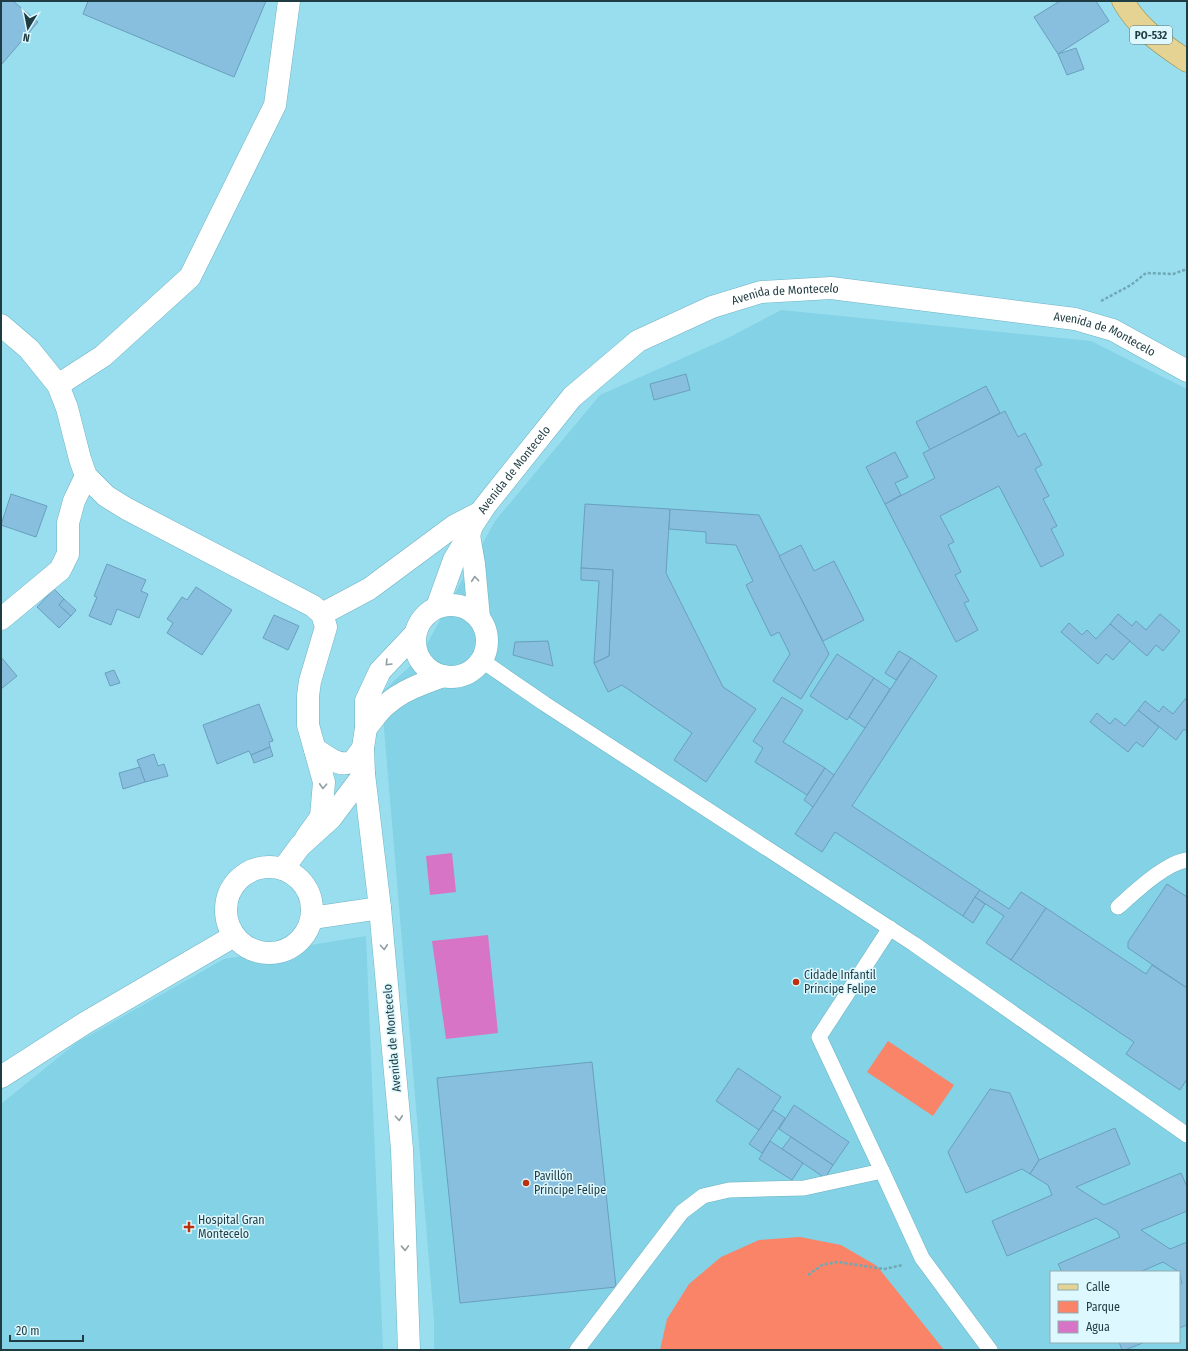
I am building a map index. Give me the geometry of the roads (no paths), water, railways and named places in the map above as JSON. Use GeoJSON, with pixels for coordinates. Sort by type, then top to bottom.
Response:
{"type":"FeatureCollection","features":[{"type":"Feature","properties":{"kind":"main road","name":"PO-532"},"geometry":{"type":"LineString","coordinates":[[1123,1],[1129,11],[1155,39],[1187,61]]}},
{"type":"Feature","properties":{"kind":"street"},"geometry":{"type":"LineString","coordinates":[[58,385],[103,356],[190,277],[275,105],[289,1]]}},
{"type":"Feature","properties":{"kind":"street","name":"Avenida de Montecelo"},"geometry":{"type":"LineString","coordinates":[[437,607],[454,560],[481,512],[572,397],[638,341],[712,308],[761,292],[831,288],[1075,319],[1113,330],[1187,371]]}},
{"type":"Feature","properties":{"kind":"street"},"geometry":{"type":"LineString","coordinates":[[1,326],[29,349],[58,385],[67,408],[80,459],[86,476],[106,496],[127,509],[313,606],[322,614],[326,627],[310,681],[308,696],[308,725],[316,748],[324,782],[321,817],[283,869]]}},
{"type":"Feature","properties":{"kind":"street"},"geometry":{"type":"LineString","coordinates":[[1,619],[60,570],[68,554],[68,523],[74,501],[86,476]]}},
{"type":"Feature","properties":{"kind":"street"},"geometry":{"type":"LineString","coordinates":[[322,614],[369,589],[454,526],[481,512]]}},
{"type":"Feature","properties":{"kind":"street"},"geometry":{"type":"LineString","coordinates":[[469,535],[474,564],[479,618],[487,639],[486,650],[481,660],[473,669],[462,675],[449,677],[443,676],[426,668],[419,658],[415,646],[415,634],[419,623],[427,614],[437,607],[449,605],[460,606],[479,618]]}},
{"type":"Feature","properties":{"kind":"street","name":"Avenida de Montecelo"},"geometry":{"type":"LineString","coordinates":[[409,1350],[402,1149],[380,908],[364,774],[366,701],[380,671],[415,634]]}},
{"type":"Feature","properties":{"kind":"street"},"geometry":{"type":"LineString","coordinates":[[316,748],[332,760],[342,764],[352,761],[385,705],[396,696],[443,676]]}},
{"type":"Feature","properties":{"kind":"street"},"geometry":{"type":"LineString","coordinates":[[300,846],[331,818],[364,774]]}},
{"type":"Feature","properties":{"kind":"street"},"geometry":{"type":"LineString","coordinates":[[270,867],[283,869],[294,875],[303,883],[310,894],[312,918],[307,931],[298,942],[286,950],[272,953],[258,952],[244,946],[234,936],[228,923],[226,910],[228,896],[234,884],[244,875],[256,869],[270,867]]}},
{"type":"Feature","properties":{"kind":"street"},"geometry":{"type":"LineString","coordinates":[[312,918],[380,908]]}},
{"type":"Feature","properties":{"kind":"street"},"geometry":{"type":"LineString","coordinates":[[1,1076],[85,1024],[234,936]]}},
{"type":"Feature","properties":{"kind":"lane"},"geometry":{"type":"LineString","coordinates":[[481,660],[545,704],[890,928],[1187,1135]]}},
{"type":"Feature","properties":{"kind":"lane"},"geometry":{"type":"LineString","coordinates":[[1118,907],[1146,882],[1178,861],[1187,860]]}},
{"type":"Feature","properties":{"kind":"lane"},"geometry":{"type":"LineString","coordinates":[[890,928],[819,1037],[922,1258],[990,1350]]}},
{"type":"Feature","properties":{"kind":"lane"},"geometry":{"type":"LineString","coordinates":[[576,1350],[682,1212],[703,1196],[729,1190],[804,1188],[882,1171]]}},
{"type":"Feature","properties":{"kind":"water"},"geometry":{"type":"Polygon","coordinates":[[[452,853],[456,892],[430,895],[426,856],[452,853]]]}},
{"type":"Feature","properties":{"kind":"water"},"geometry":{"type":"Polygon","coordinates":[[[488,935],[498,1033],[446,1039],[432,941],[488,935]]]}},
{"type":"Feature","properties":{"kind":"place","name":"Cidade Infantil Príncipe Felipe"},"geometry":{"type":"Point","coordinates":[796,982]}},
{"type":"Feature","properties":{"kind":"place","name":"Pavillón Príncipe Felipe"},"geometry":{"type":"Point","coordinates":[526,1183]}},
{"type":"Feature","properties":{"kind":"place","name":"Hospital Gran Montecelo"},"geometry":{"type":"Point","coordinates":[189,1227]}}]}
